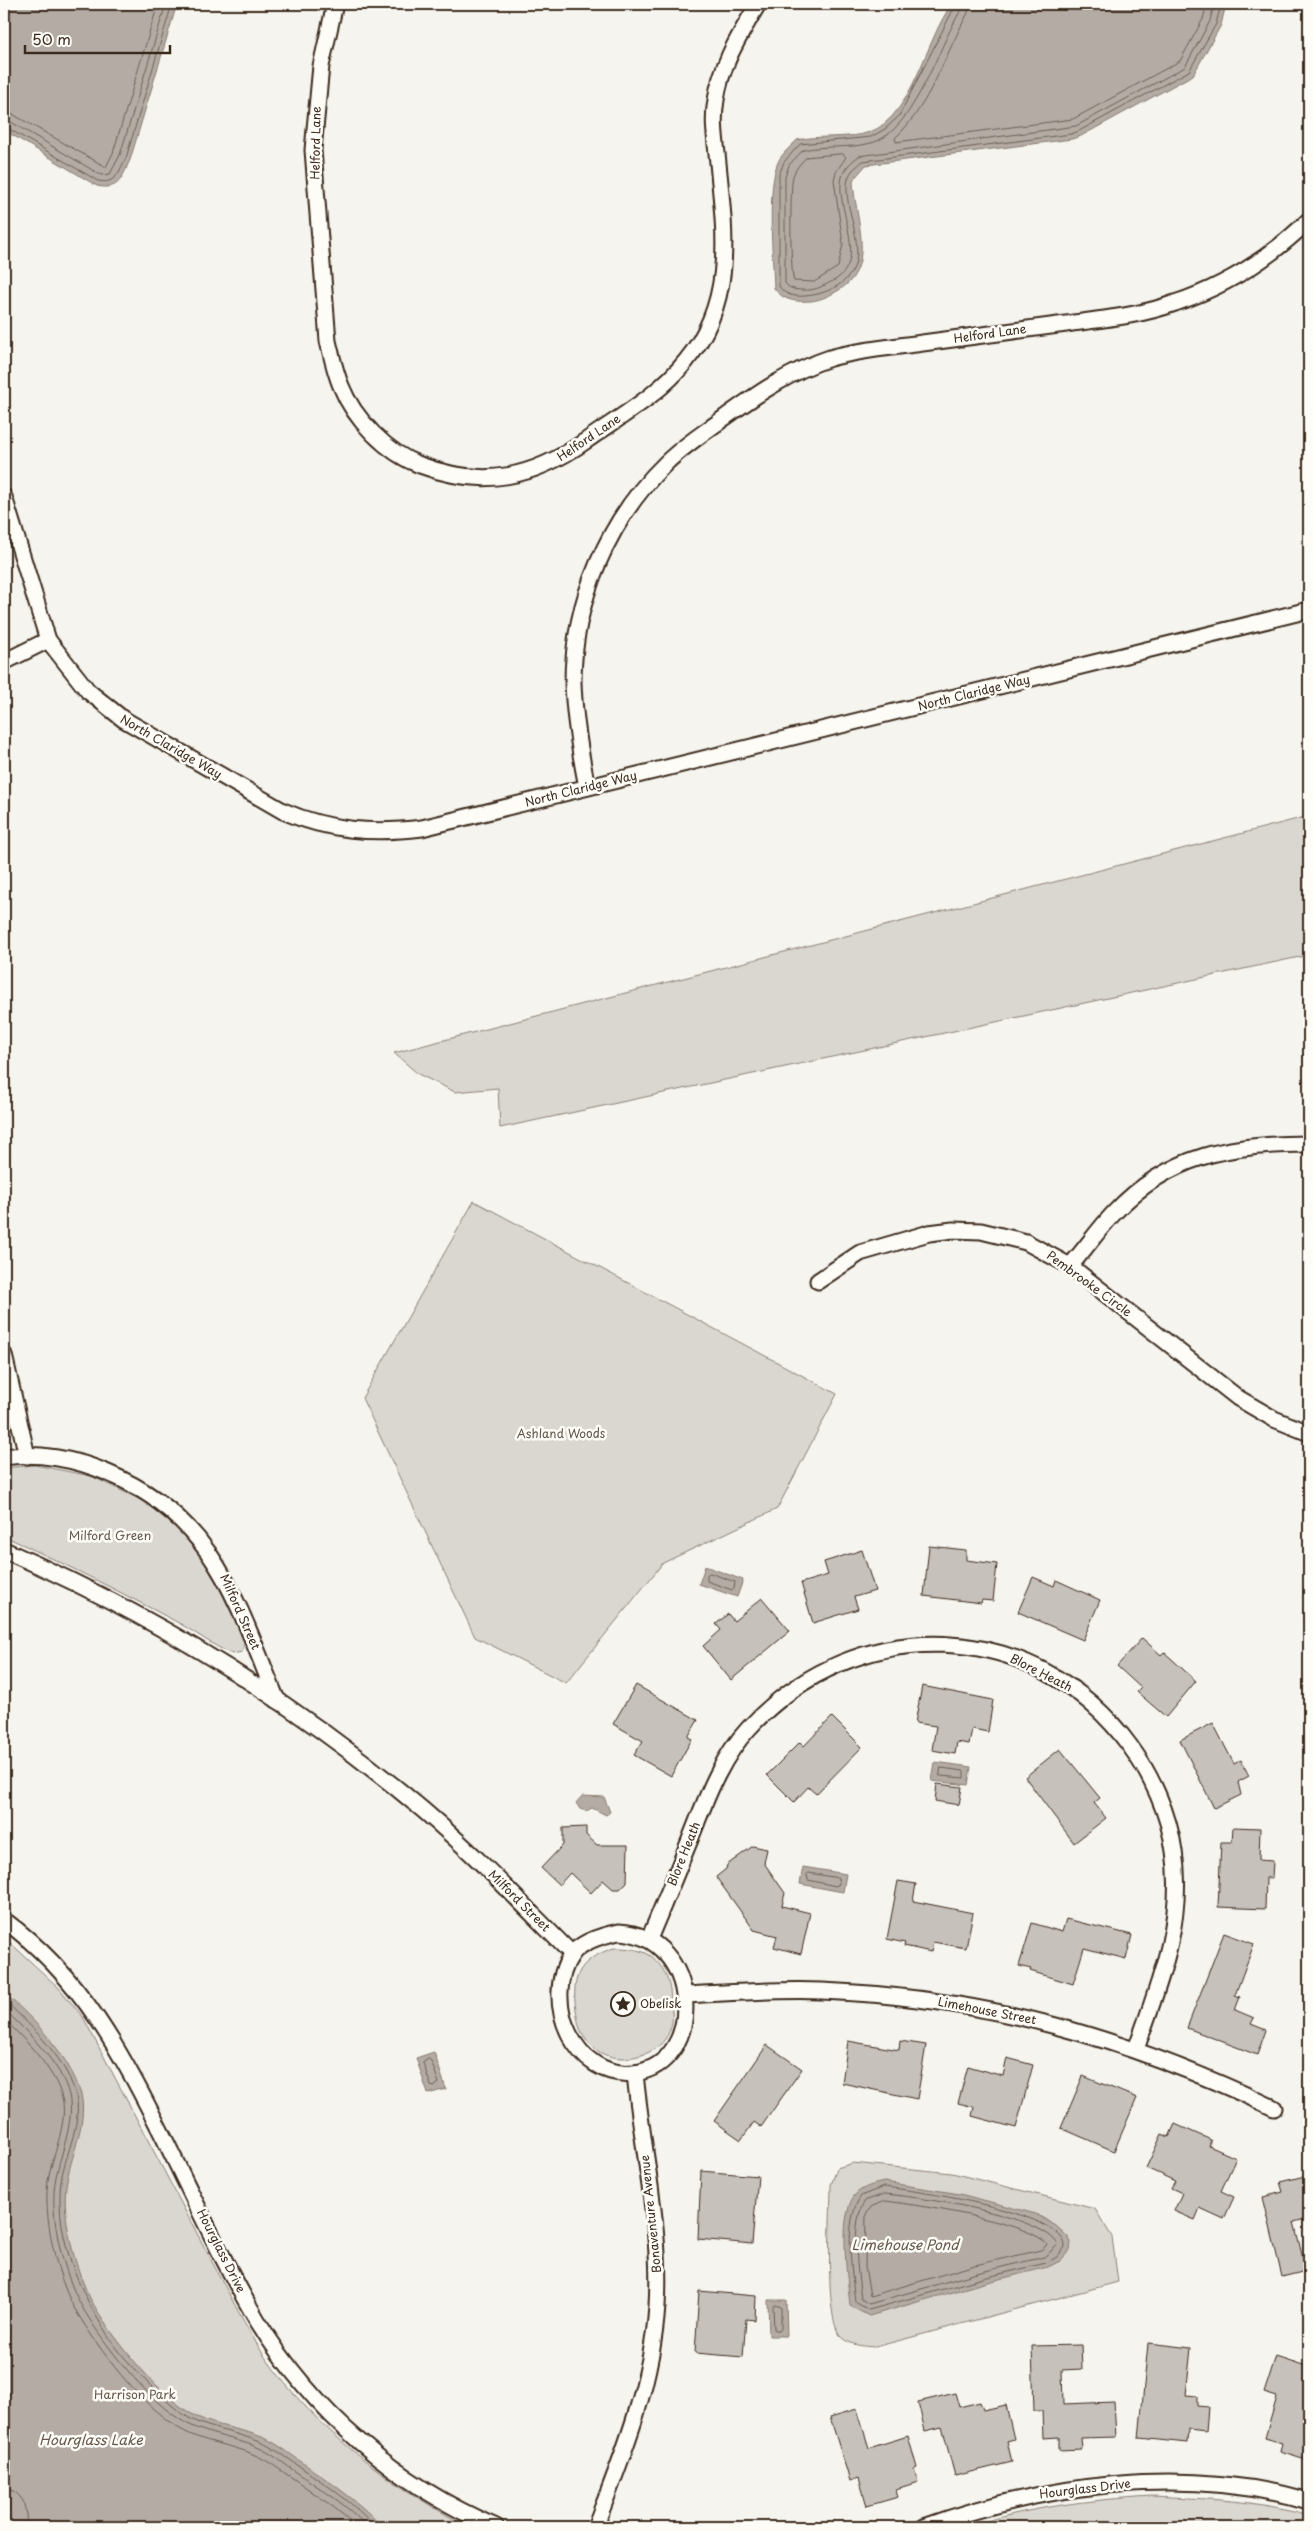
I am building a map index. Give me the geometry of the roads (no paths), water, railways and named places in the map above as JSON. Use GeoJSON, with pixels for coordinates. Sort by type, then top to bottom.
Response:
{"type":"FeatureCollection","features":[{"type":"Feature","properties":{"kind":"street","name":"Helford Lane"},"geometry":{"type":"LineString","coordinates":[[335,4],[321,66],[313,150],[328,342],[334,368],[342,389],[356,412],[381,440],[395,451],[431,469],[467,478],[505,478],[538,469],[568,453],[662,386],[687,361],[696,347],[719,298],[725,263],[725,238],[715,132],[715,102],[727,60],[758,4]]}},
{"type":"Feature","properties":{"kind":"street","name":"Helford Lane"},"geometry":{"type":"LineString","coordinates":[[587,787],[580,752],[573,680],[575,653],[583,604],[601,557],[623,515],[656,473],[684,448],[778,382],[831,358],[891,347],[1148,312],[1196,296],[1243,273],[1289,240],[1309,220]]}},
{"type":"Feature","properties":{"kind":"street","name":"North Claridge Way"},"geometry":{"type":"LineString","coordinates":[[4,497],[48,640],[88,691],[122,719],[275,806],[304,821],[352,831],[396,831],[422,828],[1309,610]]}},
{"type":"Feature","properties":{"kind":"street"},"geometry":{"type":"LineString","coordinates":[[4,662],[48,640]]}},
{"type":"Feature","properties":{"kind":"street"},"geometry":{"type":"LineString","coordinates":[[1070,1266],[1114,1212],[1136,1192],[1165,1172],[1191,1160],[1225,1149],[1267,1144],[1309,1144]]}},
{"type":"Feature","properties":{"kind":"street","name":"Pembrooke Circle"},"geometry":{"type":"LineString","coordinates":[[818,1281],[860,1253],[929,1233],[952,1230],[981,1231],[1026,1242],[1070,1266],[1238,1398],[1274,1419],[1309,1433]]}},
{"type":"Feature","properties":{"kind":"street"},"geometry":{"type":"LineString","coordinates":[[4,1355],[27,1456]]}},
{"type":"Feature","properties":{"kind":"street","name":"Milford Street"},"geometry":{"type":"LineString","coordinates":[[4,1457],[27,1456],[77,1462],[104,1471],[147,1493],[177,1515],[204,1544],[226,1579],[277,1700]]}},
{"type":"Feature","properties":{"kind":"street","name":"Milford Street"},"geometry":{"type":"LineString","coordinates":[[4,1550],[60,1575],[146,1618],[188,1642],[343,1746],[423,1811],[498,1878],[572,1954]]}},
{"type":"Feature","properties":{"kind":"street","name":"Blore Heath"},"geometry":{"type":"LineString","coordinates":[[649,1938],[703,1806],[723,1763],[748,1729],[778,1700],[796,1685],[830,1666],[879,1650],[920,1644],[950,1644],[983,1649],[1025,1663],[1059,1680],[1100,1710],[1116,1727],[1137,1755],[1158,1795],[1174,1849],[1177,1882],[1176,1915],[1167,1956],[1136,2049]]}},
{"type":"Feature","properties":{"kind":"street","name":"Hourglass Drive"},"geometry":{"type":"LineString","coordinates":[[4,1920],[72,1983],[106,2031],[141,2093],[236,2282],[258,2321],[298,2377],[353,2435],[384,2461],[434,2495],[496,2527]]}},
{"type":"Feature","properties":{"kind":"street"},"geometry":{"type":"LineString","coordinates":[[610,1934],[637,1934],[649,1938],[667,1954],[674,1966],[685,1995],[683,2026],[675,2045],[661,2061],[635,2072],[607,2069],[593,2063],[582,2054],[568,2033],[561,1994],[562,1981],[572,1954],[592,1940],[610,1934]]}},
{"type":"Feature","properties":{"kind":"street","name":"Limehouse Street"},"geometry":{"type":"LineString","coordinates":[[685,1995],[820,1991],[912,1998],[964,2005],[1033,2019],[1136,2049],[1274,2108]]}},
{"type":"Feature","properties":{"kind":"street","name":"Bonaventure Avenue"},"geometry":{"type":"LineString","coordinates":[[595,2527],[625,2452],[644,2388],[657,2305],[656,2237],[635,2072]]}},
{"type":"Feature","properties":{"kind":"street","name":"Hourglass Drive"},"geometry":{"type":"LineString","coordinates":[[924,2527],[1017,2499],[1098,2485],[1136,2482],[1231,2487],[1309,2501]]}},
{"type":"Feature","properties":{"kind":"water"},"geometry":{"type":"Polygon","coordinates":[[[4,4],[177,4],[130,160],[122,177],[115,184],[105,187],[97,186],[4,130],[4,4]]]}},
{"type":"Feature","properties":{"kind":"water"},"geometry":{"type":"Polygon","coordinates":[[[952,4],[1226,4],[1221,25],[1193,75],[1081,136],[1072,139],[866,165],[853,180],[861,240],[861,254],[858,268],[851,280],[836,292],[815,300],[795,301],[781,296],[774,288],[771,222],[773,186],[779,160],[797,140],[862,134],[870,132],[885,123],[897,110],[908,93],[934,36],[952,4]]]}},
{"type":"Feature","properties":{"kind":"water"},"geometry":{"type":"Polygon","coordinates":[[[705,1566],[743,1580],[737,1597],[699,1584],[705,1566]]]}},
{"type":"Feature","properties":{"kind":"water"},"geometry":{"type":"Polygon","coordinates":[[[935,1762],[971,1767],[968,1785],[932,1781],[935,1762]]]}},
{"type":"Feature","properties":{"kind":"water"},"geometry":{"type":"Polygon","coordinates":[[[582,1796],[604,1797],[610,1812],[606,1815],[592,1808],[586,1811],[580,1809],[576,1803],[582,1796]]]}},
{"type":"Feature","properties":{"kind":"water"},"geometry":{"type":"Polygon","coordinates":[[[803,1867],[846,1874],[843,1892],[800,1884],[803,1867]]]}},
{"type":"Feature","properties":{"kind":"water","name":"Hourglass Lake"},"geometry":{"type":"Polygon","coordinates":[[[4,1993],[48,2037],[67,2063],[80,2091],[82,2101],[81,2124],[65,2194],[67,2225],[70,2241],[85,2287],[110,2330],[149,2377],[190,2413],[207,2421],[253,2434],[273,2442],[344,2493],[382,2527],[8,2527],[4,2498],[4,1993]]]}},
{"type":"Feature","properties":{"kind":"water"},"geometry":{"type":"Polygon","coordinates":[[[434,2052],[446,2089],[428,2094],[416,2058],[434,2052]]]}},
{"type":"Feature","properties":{"kind":"water","name":"Limehouse Pond"},"geometry":{"type":"Polygon","coordinates":[[[884,2182],[960,2194],[1036,2214],[1056,2226],[1067,2236],[1071,2242],[1070,2250],[1060,2261],[1048,2267],[980,2284],[869,2316],[850,2306],[845,2229],[851,2201],[858,2192],[874,2184],[884,2182]]]}},
{"type":"Feature","properties":{"kind":"water"},"geometry":{"type":"Polygon","coordinates":[[[768,2300],[786,2300],[787,2336],[769,2336],[768,2300]]]}},
{"type":"Feature","properties":{"kind":"place","name":"Obelisk"},"geometry":{"type":"Point","coordinates":[623,2004]}},
{"type":"Feature","properties":{"kind":"park label","name":"Ashland Woods"},"geometry":{"type":"Point","coordinates":[561,1434]}},
{"type":"Feature","properties":{"kind":"park label","name":"Milford Green"},"geometry":{"type":"Point","coordinates":[110,1536]}},
{"type":"Feature","properties":{"kind":"park label","name":"Harrison Park"},"geometry":{"type":"Point","coordinates":[135,2395]}}]}
